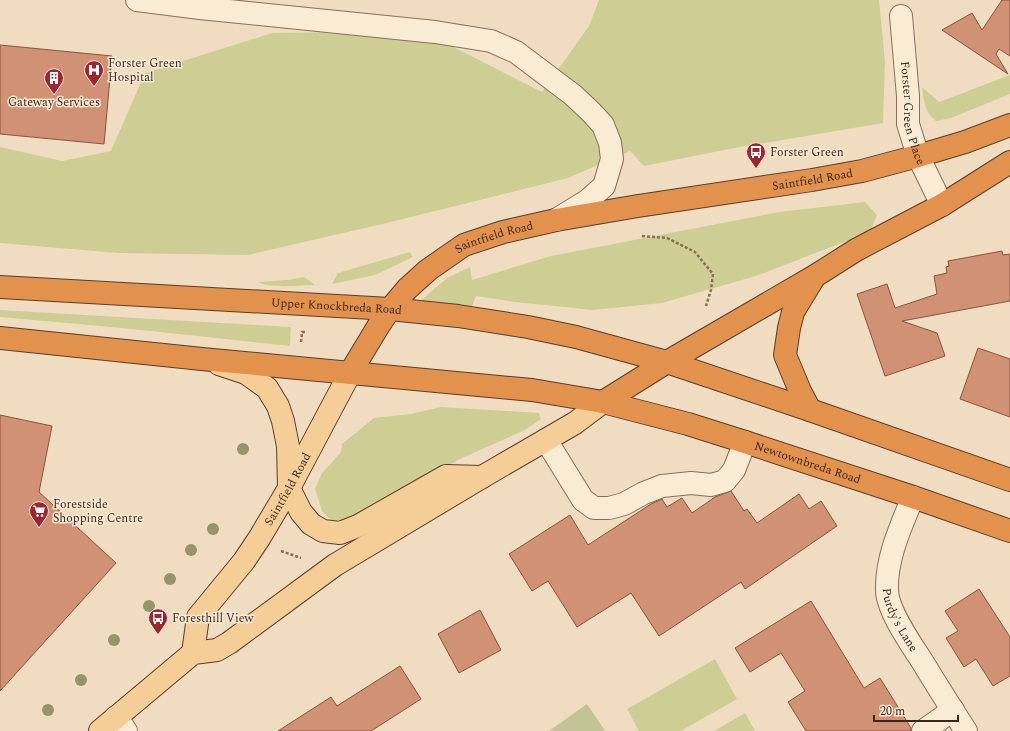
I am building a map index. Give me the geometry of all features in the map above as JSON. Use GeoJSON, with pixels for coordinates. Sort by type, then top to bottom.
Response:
{"type":"FeatureCollection","features":[{"type":"Feature","properties":{"kind":"highway","name":"Saintfield Road"},"geometry":{"type":"LineString","coordinates":[[350,373],[378,325],[407,289],[428,270],[464,245],[503,232],[556,220],[862,171],[965,142],[1010,125]]}},
{"type":"Feature","properties":{"kind":"highway"},"geometry":{"type":"LineString","coordinates":[[0,338],[202,359],[532,390],[602,402],[667,362],[815,276],[856,250],[942,205],[1010,162]]}},
{"type":"Feature","properties":{"kind":"highway"},"geometry":{"type":"LineString","coordinates":[[810,410],[800,391],[785,355],[793,312],[815,276]]}},
{"type":"Feature","properties":{"kind":"highway","name":"Upper Knockbreda Road"},"geometry":{"type":"LineString","coordinates":[[0,287],[390,309],[458,316],[528,327],[576,337],[667,362]]}},
{"type":"Feature","properties":{"kind":"highway"},"geometry":{"type":"LineString","coordinates":[[667,362],[1010,480]]}},
{"type":"Feature","properties":{"kind":"highway","name":"Newtownbreda Road"},"geometry":{"type":"LineString","coordinates":[[602,402],[694,426],[746,442],[913,497],[1010,531]]}},
{"type":"Feature","properties":{"kind":"main road"},"geometry":{"type":"LineString","coordinates":[[202,359],[246,373],[266,388],[278,406],[283,421],[288,446],[289,488],[301,512],[311,524],[323,531],[340,532],[358,526],[446,476],[482,477]]}},
{"type":"Feature","properties":{"kind":"main road","name":"Saintfield Road"},"geometry":{"type":"LineString","coordinates":[[193,653],[198,617],[244,561],[289,488],[350,373]]}},
{"type":"Feature","properties":{"kind":"main road"},"geometry":{"type":"LineString","coordinates":[[114,726],[193,653],[217,650],[229,643],[335,565],[575,423],[602,402]]}},
{"type":"Feature","properties":{"kind":"street"},"geometry":{"type":"LineString","coordinates":[[137,0],[200,8],[435,32],[492,41],[516,52],[573,95],[591,112],[603,125],[610,143],[612,159],[604,186],[587,201],[556,220]]}},
{"type":"Feature","properties":{"kind":"street","name":"Forster Green Place"},"geometry":{"type":"LineString","coordinates":[[901,16],[908,96],[908,124],[918,156],[942,205]]}},
{"type":"Feature","properties":{"kind":"street"},"geometry":{"type":"LineString","coordinates":[[546,440],[583,500],[594,508],[609,508],[624,504],[644,493],[662,486],[679,484],[711,485],[725,482],[734,470],[746,442]]}},
{"type":"Feature","properties":{"kind":"street","name":"Purdy's Lane"},"geometry":{"type":"LineString","coordinates":[[913,497],[893,548],[888,574],[887,592],[892,609],[905,633],[966,731]]}},
{"type":"Feature","properties":{"kind":"street"},"geometry":{"type":"LineString","coordinates":[[922,731],[953,710]]}},
{"type":"Feature","properties":{"kind":"path"},"geometry":{"type":"LineString","coordinates":[[642,236],[667,238],[695,252],[713,274],[711,290],[706,306]]}},
{"type":"Feature","properties":{"kind":"path"},"geometry":{"type":"LineString","coordinates":[[300,346],[302,332]]}},
{"type":"Feature","properties":{"kind":"path"},"geometry":{"type":"LineString","coordinates":[[279,550],[304,559]]}},
{"type":"Feature","properties":{"kind":"green space"},"geometry":{"type":"Polygon","coordinates":[[[599,0],[879,0],[885,62],[883,123],[729,149],[644,166],[630,151],[568,178],[391,222],[248,255],[118,253],[0,243],[0,147],[62,161],[111,151],[145,73],[272,33],[422,31],[542,92],[589,26],[599,0]]]}},
{"type":"Feature","properties":{"kind":"green space"},"geometry":{"type":"Polygon","coordinates":[[[1010,75],[1010,94],[951,118],[936,121],[927,110],[922,87],[939,102],[1010,75]]]}},
{"type":"Feature","properties":{"kind":"green space"},"geometry":{"type":"Polygon","coordinates":[[[865,202],[877,215],[870,232],[756,276],[662,303],[593,310],[514,302],[476,296],[471,309],[418,303],[447,278],[470,267],[472,280],[551,256],[779,212],[865,202]]]}},
{"type":"Feature","properties":{"kind":"green space"},"geometry":{"type":"Polygon","coordinates":[[[410,252],[413,257],[375,275],[332,284],[338,273],[410,252]]]}},
{"type":"Feature","properties":{"kind":"green space"},"geometry":{"type":"Polygon","coordinates":[[[304,277],[315,285],[278,286],[258,282],[288,280],[304,277]]]}},
{"type":"Feature","properties":{"kind":"green space"},"geometry":{"type":"Polygon","coordinates":[[[0,310],[291,327],[290,346],[0,317],[0,310]]]}},
{"type":"Feature","properties":{"kind":"green space"},"geometry":{"type":"Polygon","coordinates":[[[441,407],[539,413],[541,419],[525,430],[460,459],[357,517],[344,520],[331,520],[322,511],[315,489],[322,473],[341,452],[342,444],[374,418],[411,414],[441,407]]]}},
{"type":"Feature","properties":{"kind":"green space"},"geometry":{"type":"Polygon","coordinates":[[[715,659],[737,699],[681,731],[639,731],[627,709],[715,659]]]}},
{"type":"Feature","properties":{"kind":"green space"},"geometry":{"type":"Polygon","coordinates":[[[587,704],[605,731],[549,731],[587,704]]]}},
{"type":"Feature","properties":{"kind":"green space"},"geometry":{"type":"Polygon","coordinates":[[[745,713],[755,731],[714,731],[745,713]]]}},
{"type":"Feature","properties":{"kind":"building"},"geometry":{"type":"Polygon","coordinates":[[[1002,0],[1010,0],[1010,56],[999,49],[996,54],[1008,74],[942,30],[972,13],[982,30],[1002,0]]]}},
{"type":"Feature","properties":{"kind":"building","name":"Gateway Services"},"geometry":{"type":"Polygon","coordinates":[[[0,45],[112,56],[104,144],[0,134],[0,45]]]}},
{"type":"Feature","properties":{"kind":"building"},"geometry":{"type":"Polygon","coordinates":[[[1002,251],[1003,255],[1010,254],[1010,301],[902,321],[937,333],[945,356],[885,376],[857,294],[887,284],[895,308],[937,294],[934,276],[947,273],[946,267],[949,266],[948,261],[1002,251]]]}},
{"type":"Feature","properties":{"kind":"building"},"geometry":{"type":"Polygon","coordinates":[[[978,348],[1010,359],[1010,417],[960,399],[978,348]]]}},
{"type":"Feature","properties":{"kind":"building","name":"Forestside Shopping Centre"},"geometry":{"type":"Polygon","coordinates":[[[0,415],[52,426],[39,492],[116,563],[0,691],[0,415]]]}},
{"type":"Feature","properties":{"kind":"building"},"geometry":{"type":"Polygon","coordinates":[[[731,491],[744,511],[747,509],[757,523],[799,494],[809,509],[821,501],[837,526],[745,589],[741,582],[659,636],[631,593],[577,627],[548,581],[532,591],[509,554],[570,515],[588,545],[651,504],[662,499],[667,507],[682,498],[692,513],[715,497],[731,491]]]}},
{"type":"Feature","properties":{"kind":"building"},"geometry":{"type":"Polygon","coordinates":[[[979,589],[1010,637],[1010,676],[993,686],[976,659],[964,667],[946,638],[958,631],[945,611],[979,589]]]}},
{"type":"Feature","properties":{"kind":"building"},"geometry":{"type":"Polygon","coordinates":[[[811,601],[864,688],[880,678],[911,728],[911,731],[806,731],[788,702],[805,691],[781,653],[750,672],[735,648],[811,601]]]}},
{"type":"Feature","properties":{"kind":"building"},"geometry":{"type":"Polygon","coordinates":[[[480,610],[501,650],[459,673],[438,634],[480,610]]]}},
{"type":"Feature","properties":{"kind":"building"},"geometry":{"type":"Polygon","coordinates":[[[400,666],[421,699],[371,731],[278,731],[331,697],[337,706],[400,666]]]}},
{"type":"Feature","properties":{"kind":"place","name":"Forster Green Hospital"},"geometry":{"type":"Point","coordinates":[94,87]}},
{"type":"Feature","properties":{"kind":"place","name":"Gateway Services"},"geometry":{"type":"Point","coordinates":[54,95]}},
{"type":"Feature","properties":{"kind":"place","name":"Forster Green"},"geometry":{"type":"Point","coordinates":[756,169]}},
{"type":"Feature","properties":{"kind":"place","name":"Forestside Shopping Centre"},"geometry":{"type":"Point","coordinates":[39,528]}},
{"type":"Feature","properties":{"kind":"place","name":"Foresthill View"},"geometry":{"type":"Point","coordinates":[158,635]}}]}
